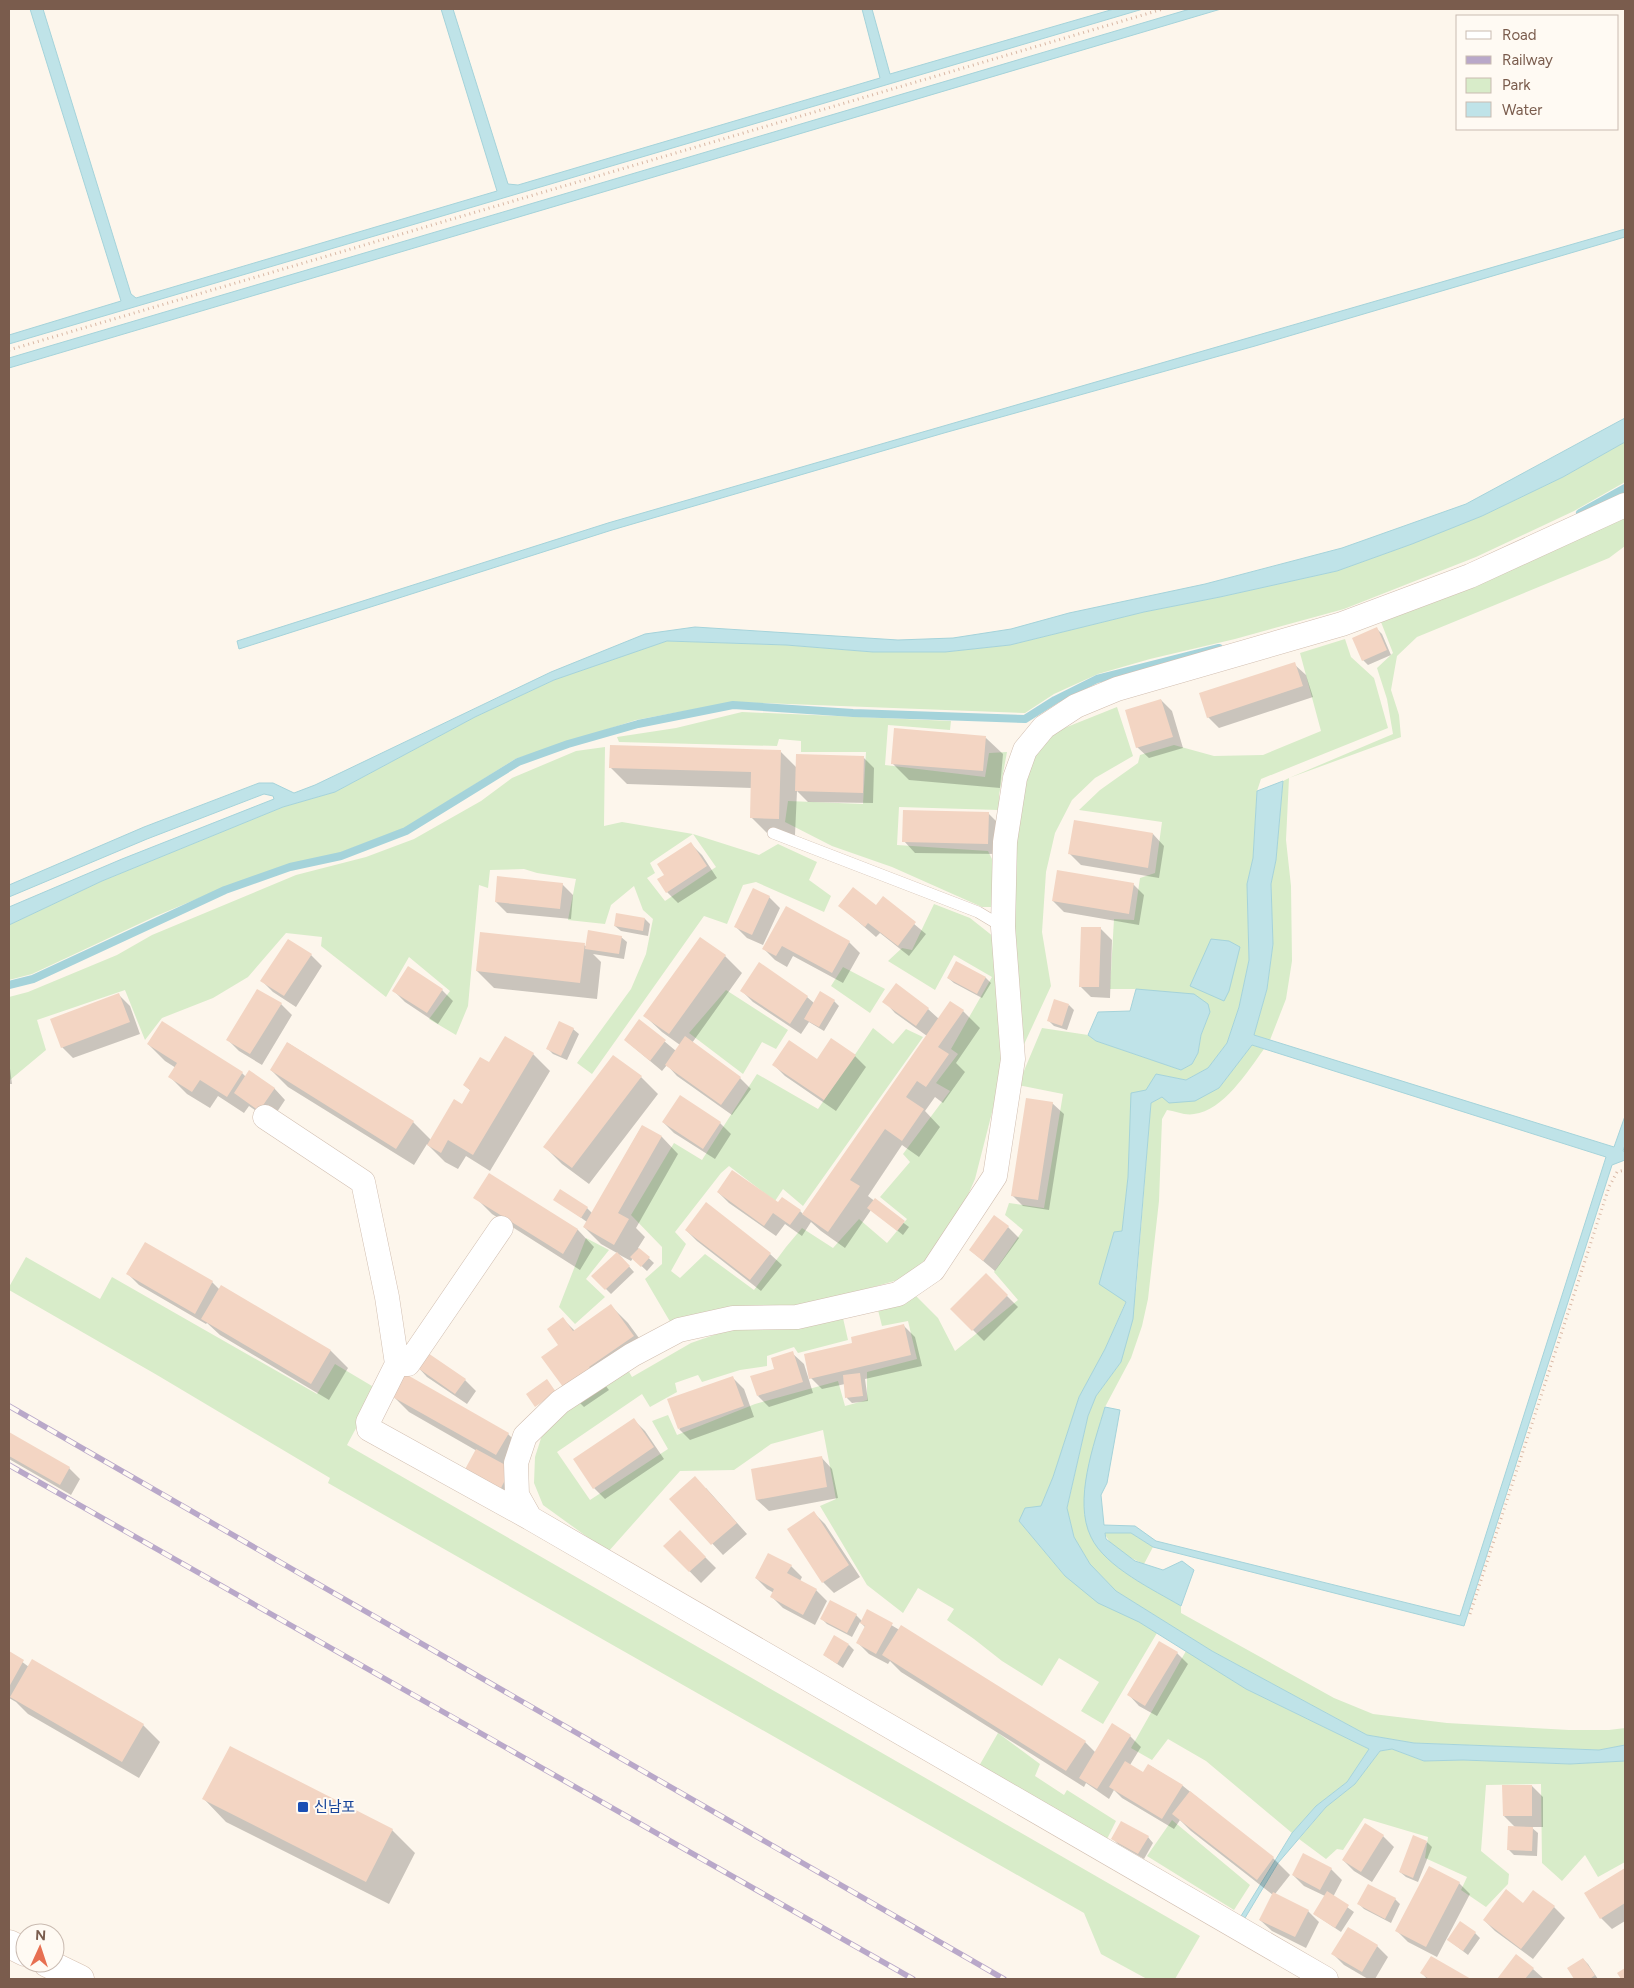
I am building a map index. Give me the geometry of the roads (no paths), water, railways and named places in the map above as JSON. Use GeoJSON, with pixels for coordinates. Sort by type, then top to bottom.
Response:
{"type":"FeatureCollection","features":[{"type":"Feature","properties":{"kind":"main road"},"geometry":{"type":"LineString","coordinates":[[65,1972],[80,1979]]}},
{"type":"Feature","properties":{"kind":"street"},"geometry":{"type":"LineString","coordinates":[[530,1518],[517,1495],[516,1463],[525,1436],[560,1402],[632,1356],[679,1330],[733,1318],[797,1317],[898,1294],[933,1270],[995,1176],[1013,1059],[1003,927],[1005,842],[1014,778],[1025,750],[1044,727],[1076,706],[1117,689],[1342,624],[1460,580],[1625,504]]}},
{"type":"Feature","properties":{"kind":"street"},"geometry":{"type":"LineString","coordinates":[[265,1118],[364,1182],[387,1297],[397,1364],[368,1422],[369,1429],[530,1518],[1326,1979]]}},
{"type":"Feature","properties":{"kind":"street"},"geometry":{"type":"LineString","coordinates":[[397,1364],[408,1364],[501,1228]]}},
{"type":"Feature","properties":{"kind":"lane"},"geometry":{"type":"LineString","coordinates":[[773,833],[978,912],[1003,927]]}},
{"type":"Feature","properties":{"kind":"water"},"geometry":{"type":"Polygon","coordinates":[[[30,9],[43,9],[131,294],[136,298],[497,191],[441,9],[453,9],[508,184],[518,185],[880,78],[862,9],[872,9],[890,74],[1114,9],[1143,9],[9,344],[9,335],[121,301],[30,9]]]}},
{"type":"Feature","properties":{"kind":"water"},"geometry":{"type":"Polygon","coordinates":[[[1190,9],[1221,9],[9,368],[9,358],[1190,9]]]}},
{"type":"Feature","properties":{"kind":"water"},"geometry":{"type":"Polygon","coordinates":[[[1625,229],[1625,237],[1255,346],[944,433],[612,530],[239,649],[237,641],[608,523],[1625,229]]]}},
{"type":"Feature","properties":{"kind":"water"},"geometry":{"type":"Polygon","coordinates":[[[1625,418],[1625,442],[1563,477],[1482,516],[1337,571],[1144,612],[1010,645],[945,652],[873,652],[786,645],[667,641],[554,680],[475,717],[335,792],[283,807],[102,881],[9,925],[9,907],[122,859],[274,799],[273,796],[264,794],[147,839],[9,897],[9,885],[144,827],[259,783],[273,783],[294,793],[315,785],[551,672],[645,634],[695,627],[898,640],[953,638],[1011,629],[1069,613],[1205,584],[1342,548],[1466,504],[1625,418]]]}},
{"type":"Feature","properties":{"kind":"water"},"geometry":{"type":"Polygon","coordinates":[[[1283,781],[1276,860],[1271,884],[1273,944],[1267,989],[1254,1035],[1614,1147],[1625,1116],[1625,1145],[1623,1151],[1625,1152],[1625,1160],[1612,1165],[1464,1626],[1153,1547],[1131,1533],[1105,1533],[1106,1539],[1135,1561],[1163,1570],[1182,1561],[1194,1570],[1181,1606],[1119,1568],[1107,1558],[1091,1537],[1086,1523],[1084,1507],[1085,1490],[1091,1455],[1105,1407],[1120,1410],[1107,1483],[1101,1495],[1104,1525],[1135,1526],[1156,1541],[1460,1616],[1606,1157],[1252,1045],[1219,1088],[1195,1101],[1169,1103],[1162,1097],[1151,1103],[1133,1319],[1121,1362],[1096,1396],[1088,1416],[1067,1508],[1074,1537],[1090,1564],[1116,1591],[1212,1651],[1367,1735],[1414,1743],[1599,1750],[1625,1745],[1625,1761],[1570,1764],[1463,1760],[1424,1761],[1392,1749],[1380,1751],[1355,1784],[1326,1807],[1278,1863],[1245,1918],[1241,1916],[1292,1833],[1316,1806],[1347,1782],[1369,1749],[1246,1689],[1139,1622],[1098,1603],[1065,1576],[1019,1521],[1025,1508],[1041,1506],[1053,1477],[1079,1397],[1105,1349],[1126,1302],[1099,1284],[1114,1232],[1122,1231],[1128,1177],[1131,1093],[1146,1090],[1156,1074],[1186,1080],[1208,1068],[1227,1043],[1239,1007],[1249,960],[1247,884],[1253,858],[1257,791],[1283,781]]]}},
{"type":"Feature","properties":{"kind":"water"},"geometry":{"type":"Polygon","coordinates":[[[1211,939],[1229,941],[1240,947],[1229,991],[1224,1001],[1190,986],[1211,939]]]}},
{"type":"Feature","properties":{"kind":"water"},"geometry":{"type":"Polygon","coordinates":[[[1136,989],[1194,994],[1208,1004],[1210,1012],[1201,1035],[1198,1053],[1192,1064],[1181,1070],[1096,1041],[1088,1035],[1098,1012],[1130,1011],[1136,989]]]}},
{"type":"Feature","properties":{"kind":"waterway"},"geometry":{"type":"LineString","coordinates":[[1580,513],[1625,488]]}},
{"type":"Feature","properties":{"kind":"waterway"},"geometry":{"type":"LineString","coordinates":[[9,985],[33,979],[225,890],[290,867],[341,856],[406,831],[518,762],[568,744],[638,724],[733,705],[853,713],[1025,719],[1055,700],[1097,679],[1219,648]]}},
{"type":"Feature","properties":{"kind":"railway"},"geometry":{"type":"LineString","coordinates":[[9,1406],[1004,1979]]}},
{"type":"Feature","properties":{"kind":"railway"},"geometry":{"type":"LineString","coordinates":[[9,1465],[913,1979]]}},
{"type":"Feature","properties":{"kind":"place","name":"신남포"},"geometry":{"type":"Point","coordinates":[303,1807]}}]}
